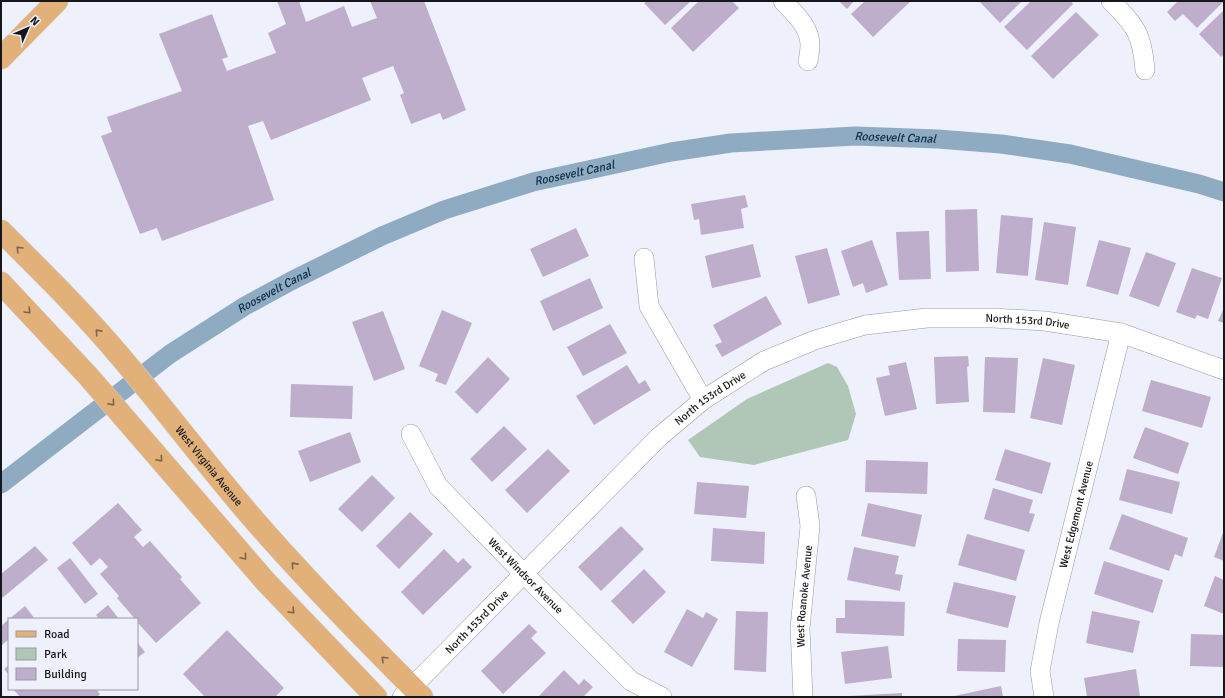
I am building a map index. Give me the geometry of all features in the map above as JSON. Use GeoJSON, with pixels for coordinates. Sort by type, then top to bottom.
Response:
{"type":"FeatureCollection","features":[{"type":"Feature","properties":{"kind":"main road"},"geometry":{"type":"LineString","coordinates":[[1,58],[57,1]]}},
{"type":"Feature","properties":{"kind":"main road","name":"West Virginia Avenue"},"geometry":{"type":"LineString","coordinates":[[1,231],[68,299],[118,354],[254,520],[412,694]]}},
{"type":"Feature","properties":{"kind":"main road"},"geometry":{"type":"LineString","coordinates":[[1,283],[89,377],[266,582],[376,697]]}},
{"type":"Feature","properties":{"kind":"street"},"geometry":{"type":"LineString","coordinates":[[783,1],[808,30],[810,45],[808,61]]}},
{"type":"Feature","properties":{"kind":"street"},"geometry":{"type":"LineString","coordinates":[[1111,1],[1131,21],[1141,39],[1146,70]]}},
{"type":"Feature","properties":{"kind":"street"},"geometry":{"type":"LineString","coordinates":[[644,258],[649,306],[703,400]]}},
{"type":"Feature","properties":{"kind":"street","name":"North 153rd Drive"},"geometry":{"type":"LineString","coordinates":[[412,694],[523,574],[659,438],[703,400],[764,362],[815,340],[866,325],[927,318],[993,318],[1045,321],[1121,333],[1224,370]]}},
{"type":"Feature","properties":{"kind":"street","name":"West Edgemont Avenue"},"geometry":{"type":"LineString","coordinates":[[1044,697],[1040,671],[1049,623],[1121,333]]}},
{"type":"Feature","properties":{"kind":"street","name":"West Windsor Avenue"},"geometry":{"type":"LineString","coordinates":[[411,434],[438,486],[523,574],[632,681],[657,696],[662,697]]}},
{"type":"Feature","properties":{"kind":"street","name":"West Roanoke Avenue"},"geometry":{"type":"LineString","coordinates":[[803,697],[800,628],[810,526],[806,496]]}},
{"type":"Feature","properties":{"kind":"green space"},"geometry":{"type":"Polygon","coordinates":[[[828,363],[837,367],[848,386],[856,414],[848,440],[754,465],[700,457],[688,440],[747,399],[828,363]]]}},
{"type":"Feature","properties":{"kind":"building"},"geometry":{"type":"Polygon","coordinates":[[[277,1],[299,1],[306,22],[344,6],[352,27],[377,18],[370,1],[424,1],[466,110],[443,120],[440,113],[411,124],[400,95],[404,93],[393,66],[362,78],[371,100],[271,140],[263,121],[248,126],[274,200],[162,241],[157,228],[140,234],[101,136],[112,132],[107,117],[182,91],[159,34],[212,14],[228,57],[222,59],[227,71],[276,53],[268,33],[286,24],[277,1]]]}},
{"type":"Feature","properties":{"kind":"building"},"geometry":{"type":"Polygon","coordinates":[[[647,1],[691,1],[665,25],[644,3],[647,1]]]}},
{"type":"Feature","properties":{"kind":"building"},"geometry":{"type":"Polygon","coordinates":[[[699,1],[732,1],[739,8],[693,52],[671,28],[699,1]]]}},
{"type":"Feature","properties":{"kind":"building"},"geometry":{"type":"Polygon","coordinates":[[[839,1],[854,1],[847,9],[839,1]]]}},
{"type":"Feature","properties":{"kind":"building"},"geometry":{"type":"Polygon","coordinates":[[[865,1],[911,1],[873,37],[851,14],[865,1]]]}},
{"type":"Feature","properties":{"kind":"building"},"geometry":{"type":"Polygon","coordinates":[[[979,1],[1022,1],[1000,23],[979,1]]]}},
{"type":"Feature","properties":{"kind":"building"},"geometry":{"type":"Polygon","coordinates":[[[1031,1],[1071,1],[1073,4],[1027,50],[1004,27],[1031,1]]]}},
{"type":"Feature","properties":{"kind":"building"},"geometry":{"type":"Polygon","coordinates":[[[1178,1],[1224,1],[1197,28],[1183,14],[1175,21],[1167,12],[1178,1]]]}},
{"type":"Feature","properties":{"kind":"building"},"geometry":{"type":"Polygon","coordinates":[[[1224,10],[1224,54],[1221,57],[1199,34],[1224,10]]]}},
{"type":"Feature","properties":{"kind":"building"},"geometry":{"type":"Polygon","coordinates":[[[1076,12],[1099,35],[1053,79],[1031,56],[1076,12]]]}},
{"type":"Feature","properties":{"kind":"building"},"geometry":{"type":"Polygon","coordinates":[[[745,195],[748,207],[741,209],[744,228],[701,235],[699,219],[694,220],[691,204],[745,195]]]}},
{"type":"Feature","properties":{"kind":"building"},"geometry":{"type":"Polygon","coordinates":[[[977,209],[979,271],[946,272],[945,210],[977,209]]]}},
{"type":"Feature","properties":{"kind":"building"},"geometry":{"type":"Polygon","coordinates":[[[1001,215],[1033,218],[1028,276],[996,273],[1001,215]]]}},
{"type":"Feature","properties":{"kind":"building"},"geometry":{"type":"Polygon","coordinates":[[[1044,222],[1076,227],[1068,285],[1035,280],[1044,222]]]}},
{"type":"Feature","properties":{"kind":"building"},"geometry":{"type":"Polygon","coordinates":[[[576,228],[589,256],[543,277],[530,249],[576,228]]]}},
{"type":"Feature","properties":{"kind":"building"},"geometry":{"type":"Polygon","coordinates":[[[929,231],[931,279],[899,280],[896,232],[929,231]]]}},
{"type":"Feature","properties":{"kind":"building"},"geometry":{"type":"Polygon","coordinates":[[[872,240],[888,285],[866,293],[863,283],[853,287],[841,251],[872,240]]]}},
{"type":"Feature","properties":{"kind":"building"},"geometry":{"type":"Polygon","coordinates":[[[1099,240],[1131,248],[1118,295],[1086,286],[1099,240]]]}},
{"type":"Feature","properties":{"kind":"building"},"geometry":{"type":"Polygon","coordinates":[[[753,244],[761,277],[712,288],[705,256],[753,244]]]}},
{"type":"Feature","properties":{"kind":"building"},"geometry":{"type":"Polygon","coordinates":[[[827,248],[840,295],[808,304],[795,256],[827,248]]]}},
{"type":"Feature","properties":{"kind":"building"},"geometry":{"type":"Polygon","coordinates":[[[1146,252],[1176,263],[1159,307],[1129,296],[1146,252]]]}},
{"type":"Feature","properties":{"kind":"building"},"geometry":{"type":"Polygon","coordinates":[[[1192,268],[1222,278],[1208,319],[1197,315],[1195,319],[1176,312],[1192,268]]]}},
{"type":"Feature","properties":{"kind":"building"},"geometry":{"type":"Polygon","coordinates":[[[590,278],[603,308],[553,331],[540,301],[590,278]]]}},
{"type":"Feature","properties":{"kind":"building"},"geometry":{"type":"Polygon","coordinates":[[[766,296],[782,324],[722,357],[715,345],[722,342],[713,325],[766,296]]]}},
{"type":"Feature","properties":{"kind":"building"},"geometry":{"type":"Polygon","coordinates":[[[1224,308],[1224,323],[1218,321],[1224,308]]]}},
{"type":"Feature","properties":{"kind":"building"},"geometry":{"type":"Polygon","coordinates":[[[442,310],[472,323],[446,385],[435,381],[438,374],[419,366],[442,310]]]}},
{"type":"Feature","properties":{"kind":"building"},"geometry":{"type":"Polygon","coordinates":[[[383,311],[405,369],[374,381],[352,322],[383,311]]]}},
{"type":"Feature","properties":{"kind":"building"},"geometry":{"type":"Polygon","coordinates":[[[610,324],[627,353],[583,376],[567,347],[610,324]]]}},
{"type":"Feature","properties":{"kind":"building"},"geometry":{"type":"Polygon","coordinates":[[[968,356],[969,366],[967,367],[969,402],[936,404],[934,357],[968,356]]]}},
{"type":"Feature","properties":{"kind":"building"},"geometry":{"type":"Polygon","coordinates":[[[488,357],[510,379],[477,414],[455,392],[488,357]]]}},
{"type":"Feature","properties":{"kind":"building"},"geometry":{"type":"Polygon","coordinates":[[[985,357],[1018,358],[1015,413],[983,412],[985,357]]]}},
{"type":"Feature","properties":{"kind":"building"},"geometry":{"type":"Polygon","coordinates":[[[1043,358],[1075,365],[1062,425],[1030,418],[1043,358]]]}},
{"type":"Feature","properties":{"kind":"building"},"geometry":{"type":"Polygon","coordinates":[[[906,362],[917,409],[885,416],[876,378],[890,375],[888,366],[906,362]]]}},
{"type":"Feature","properties":{"kind":"building"},"geometry":{"type":"Polygon","coordinates":[[[627,365],[639,384],[645,380],[651,390],[594,425],[576,396],[627,365]]]}},
{"type":"Feature","properties":{"kind":"building"},"geometry":{"type":"Polygon","coordinates":[[[1151,380],[1211,397],[1202,428],[1142,411],[1151,380]]]}},
{"type":"Feature","properties":{"kind":"building"},"geometry":{"type":"Polygon","coordinates":[[[291,384],[353,386],[352,419],[290,417],[291,384]]]}},
{"type":"Feature","properties":{"kind":"building"},"geometry":{"type":"Polygon","coordinates":[[[504,426],[527,449],[492,482],[470,459],[504,426]]]}},
{"type":"Feature","properties":{"kind":"building"},"geometry":{"type":"Polygon","coordinates":[[[1145,427],[1189,443],[1178,474],[1133,458],[1145,427]]]}},
{"type":"Feature","properties":{"kind":"building"},"geometry":{"type":"Polygon","coordinates":[[[350,432],[361,462],[310,482],[298,451],[350,432]]]}},
{"type":"Feature","properties":{"kind":"building"},"geometry":{"type":"Polygon","coordinates":[[[548,449],[570,471],[527,513],[505,490],[548,449]]]}},
{"type":"Feature","properties":{"kind":"building"},"geometry":{"type":"Polygon","coordinates":[[[1005,449],[1051,463],[1042,494],[995,480],[1005,449]]]}},
{"type":"Feature","properties":{"kind":"building"},"geometry":{"type":"Polygon","coordinates":[[[866,460],[928,462],[927,494],[865,492],[866,460]]]}},
{"type":"Feature","properties":{"kind":"building"},"geometry":{"type":"Polygon","coordinates":[[[1127,469],[1180,482],[1172,514],[1119,500],[1127,469]]]}},
{"type":"Feature","properties":{"kind":"building"},"geometry":{"type":"Polygon","coordinates":[[[372,475],[395,498],[362,532],[338,509],[372,475]]]}},
{"type":"Feature","properties":{"kind":"building"},"geometry":{"type":"Polygon","coordinates":[[[697,482],[749,486],[746,518],[694,514],[697,482]]]}},
{"type":"Feature","properties":{"kind":"building"},"geometry":{"type":"Polygon","coordinates":[[[993,488],[1033,500],[1029,513],[1035,514],[1029,532],[984,519],[993,488]]]}},
{"type":"Feature","properties":{"kind":"building"},"geometry":{"type":"Polygon","coordinates":[[[118,503],[142,530],[134,537],[143,547],[150,541],[182,577],[180,579],[201,603],[156,643],[138,623],[138,618],[134,618],[117,598],[119,596],[100,574],[108,567],[100,558],[91,566],[72,543],[118,503]]]}},
{"type":"Feature","properties":{"kind":"building"},"geometry":{"type":"Polygon","coordinates":[[[868,503],[922,515],[915,547],[861,536],[868,503]]]}},
{"type":"Feature","properties":{"kind":"building"},"geometry":{"type":"Polygon","coordinates":[[[410,512],[433,534],[399,569],[376,546],[410,512]]]}},
{"type":"Feature","properties":{"kind":"building"},"geometry":{"type":"Polygon","coordinates":[[[1122,514],[1188,538],[1182,557],[1175,554],[1169,571],[1109,549],[1122,514]]]}},
{"type":"Feature","properties":{"kind":"building"},"geometry":{"type":"Polygon","coordinates":[[[621,526],[644,549],[601,591],[578,567],[621,526]]]}},
{"type":"Feature","properties":{"kind":"building"},"geometry":{"type":"Polygon","coordinates":[[[713,528],[765,532],[764,564],[711,561],[713,528]]]}},
{"type":"Feature","properties":{"kind":"building"},"geometry":{"type":"Polygon","coordinates":[[[1224,530],[1224,561],[1214,557],[1224,530]]]}},
{"type":"Feature","properties":{"kind":"building"},"geometry":{"type":"Polygon","coordinates":[[[967,534],[1025,550],[1016,581],[958,565],[967,534]]]}},
{"type":"Feature","properties":{"kind":"building"},"geometry":{"type":"Polygon","coordinates":[[[35,546],[48,560],[1,599],[1,574],[35,546]]]}},
{"type":"Feature","properties":{"kind":"building"},"geometry":{"type":"Polygon","coordinates":[[[854,547],[899,556],[895,574],[903,575],[900,591],[847,580],[854,547]]]}},
{"type":"Feature","properties":{"kind":"building"},"geometry":{"type":"Polygon","coordinates":[[[444,549],[458,563],[463,558],[472,567],[423,615],[401,592],[444,549]]]}},
{"type":"Feature","properties":{"kind":"building"},"geometry":{"type":"Polygon","coordinates":[[[70,558],[98,594],[85,604],[57,568],[70,558]]]}},
{"type":"Feature","properties":{"kind":"building"},"geometry":{"type":"Polygon","coordinates":[[[1104,561],[1163,580],[1153,613],[1094,594],[1104,561]]]}},
{"type":"Feature","properties":{"kind":"building"},"geometry":{"type":"Polygon","coordinates":[[[644,569],[666,592],[633,624],[611,601],[644,569]]]}},
{"type":"Feature","properties":{"kind":"building"},"geometry":{"type":"Polygon","coordinates":[[[1215,576],[1224,580],[1224,614],[1204,606],[1215,576]]]}},
{"type":"Feature","properties":{"kind":"building"},"geometry":{"type":"Polygon","coordinates":[[[954,582],[1016,596],[1008,628],[946,613],[954,582]]]}},
{"type":"Feature","properties":{"kind":"building"},"geometry":{"type":"Polygon","coordinates":[[[845,600],[905,602],[904,636],[836,633],[836,618],[845,618],[845,600]]]}},
{"type":"Feature","properties":{"kind":"building"},"geometry":{"type":"Polygon","coordinates":[[[108,605],[118,618],[98,618],[96,615],[108,605]]]}},
{"type":"Feature","properties":{"kind":"building"},"geometry":{"type":"Polygon","coordinates":[[[25,606],[34,618],[10,618],[25,606]]]}},
{"type":"Feature","properties":{"kind":"building"},"geometry":{"type":"Polygon","coordinates":[[[687,609],[703,618],[706,612],[718,619],[692,667],[664,652],[687,609]]]}},
{"type":"Feature","properties":{"kind":"building"},"geometry":{"type":"Polygon","coordinates":[[[736,611],[768,612],[766,672],[734,670],[736,611]]]}},
{"type":"Feature","properties":{"kind":"building"},"geometry":{"type":"Polygon","coordinates":[[[1092,611],[1140,621],[1133,653],[1086,643],[1092,611]]]}},
{"type":"Feature","properties":{"kind":"building"},"geometry":{"type":"Polygon","coordinates":[[[8,620],[8,640],[1,646],[1,626],[8,620]]]}},
{"type":"Feature","properties":{"kind":"building"},"geometry":{"type":"Polygon","coordinates":[[[529,624],[537,632],[531,638],[546,653],[503,694],[481,671],[529,624]]]}},
{"type":"Feature","properties":{"kind":"building"},"geometry":{"type":"Polygon","coordinates":[[[227,630],[284,688],[276,696],[277,697],[205,697],[183,674],[227,630]]]}},
{"type":"Feature","properties":{"kind":"building"},"geometry":{"type":"Polygon","coordinates":[[[1191,634],[1224,635],[1224,667],[1190,666],[1191,634]]]}},
{"type":"Feature","properties":{"kind":"building"},"geometry":{"type":"Polygon","coordinates":[[[958,639],[1006,640],[1005,672],[957,671],[958,639]]]}},
{"type":"Feature","properties":{"kind":"building"},"geometry":{"type":"Polygon","coordinates":[[[138,643],[145,652],[138,657],[138,643]]]}},
{"type":"Feature","properties":{"kind":"building"},"geometry":{"type":"Polygon","coordinates":[[[888,646],[892,678],[845,684],[841,652],[888,646]]]}},
{"type":"Feature","properties":{"kind":"building"},"geometry":{"type":"Polygon","coordinates":[[[8,666],[8,674],[4,669],[8,666]]]}},
{"type":"Feature","properties":{"kind":"building"},"geometry":{"type":"Polygon","coordinates":[[[1136,669],[1140,697],[1087,697],[1084,678],[1136,669]]]}},
{"type":"Feature","properties":{"kind":"building"},"geometry":{"type":"Polygon","coordinates":[[[564,670],[579,685],[584,679],[593,687],[583,697],[538,697],[564,670]]]}},
{"type":"Feature","properties":{"kind":"building"},"geometry":{"type":"Polygon","coordinates":[[[1001,686],[1003,697],[954,697],[954,696],[1001,686]]]}},
{"type":"Feature","properties":{"kind":"building"},"geometry":{"type":"Polygon","coordinates":[[[14,690],[97,690],[100,694],[97,697],[20,697],[14,690]]]}},
{"type":"Feature","properties":{"kind":"building"},"geometry":{"type":"Polygon","coordinates":[[[902,693],[902,697],[849,697],[849,696],[902,693]]]}},
{"type":"Feature","properties":{"kind":"waterway","name":"Roosevelt Canal"},"geometry":{"type":"LineString","coordinates":[[1,484],[170,354],[245,306],[291,281],[382,236],[444,210],[533,182],[671,152],[731,143],[855,136],[938,139],[1001,144],[1070,154],[1199,184],[1224,192]]}}]}
